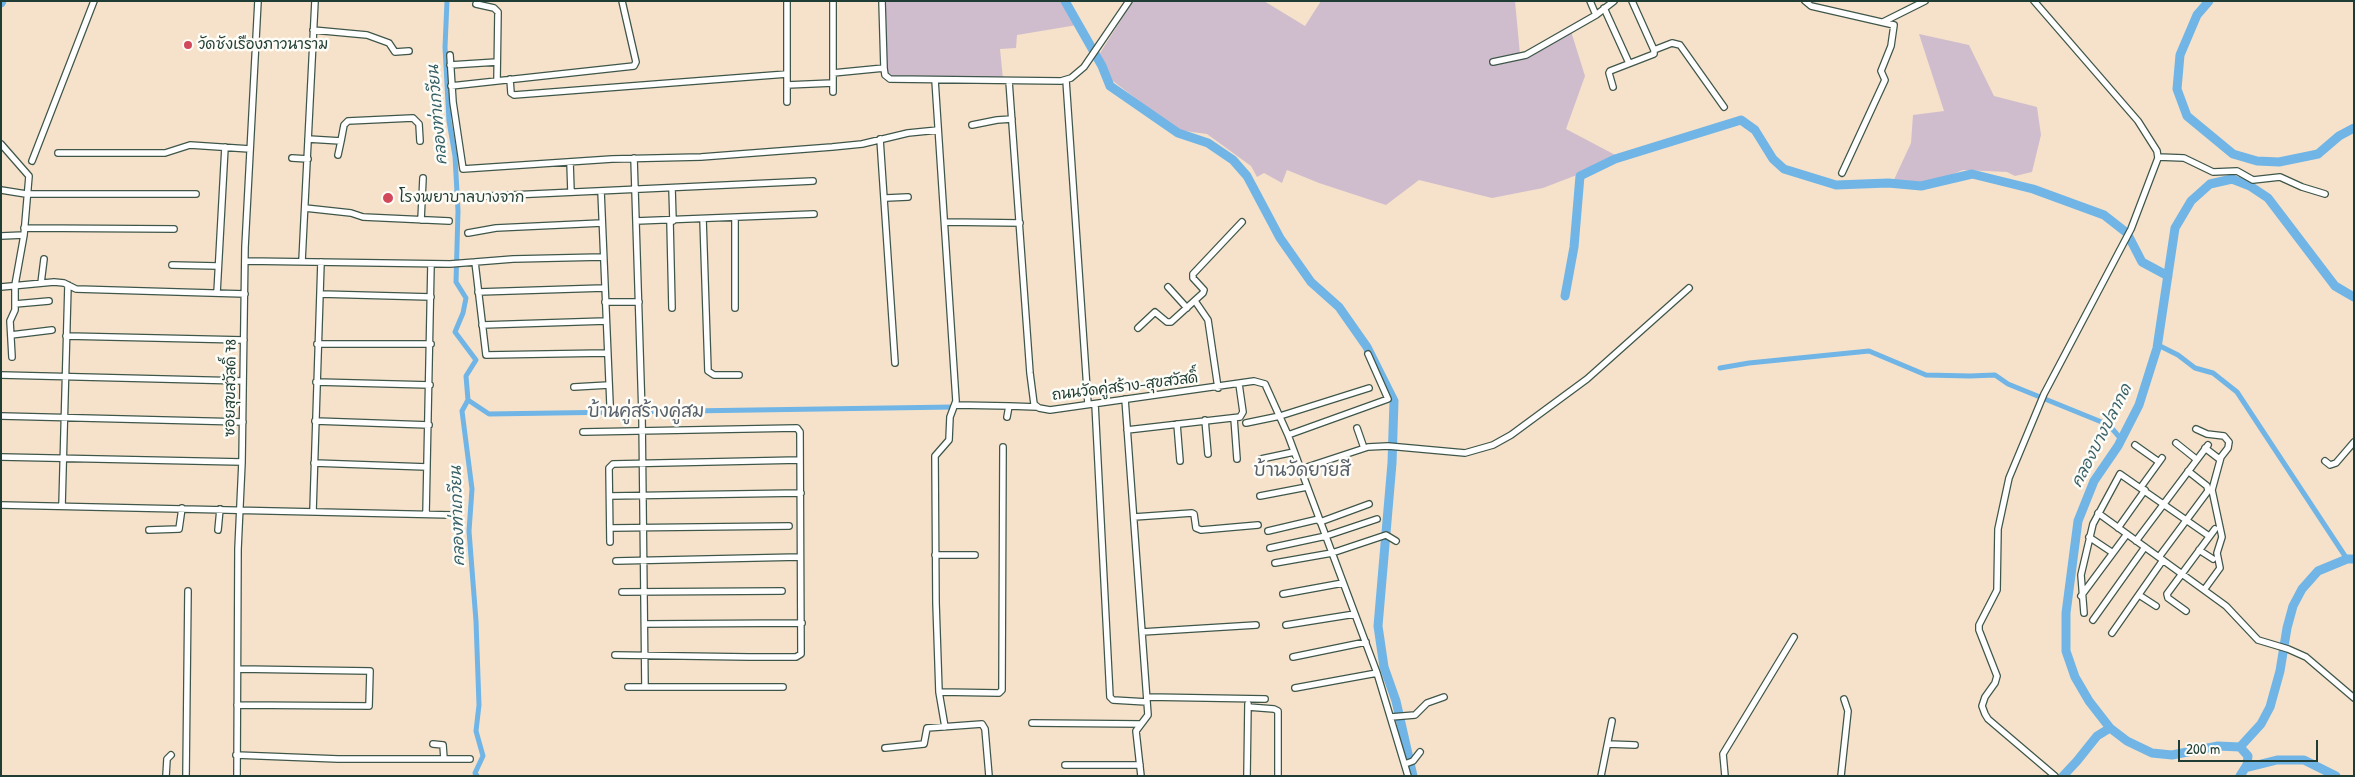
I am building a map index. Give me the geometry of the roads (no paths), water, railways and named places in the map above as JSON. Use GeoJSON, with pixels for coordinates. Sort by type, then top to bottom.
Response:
{"type":"FeatureCollection","features":[{"type":"Feature","properties":{"kind":"street"},"geometry":{"type":"LineString","coordinates":[[32,161],[94,1]]}},
{"type":"Feature","properties":{"kind":"street","name":"ซอยสุขสวัสดิ์ 78"},"geometry":{"type":"LineString","coordinates":[[237,776],[239,509],[242,462],[245,261],[258,1]]}},
{"type":"Feature","properties":{"kind":"street"},"geometry":{"type":"LineString","coordinates":[[302,261],[315,1]]}},
{"type":"Feature","properties":{"kind":"street"},"geometry":{"type":"LineString","coordinates":[[452,86],[635,65],[622,1]]}},
{"type":"Feature","properties":{"kind":"street"},"geometry":{"type":"LineString","coordinates":[[787,1],[787,102]]}},
{"type":"Feature","properties":{"kind":"street"},"geometry":{"type":"LineString","coordinates":[[833,1],[833,92]]}},
{"type":"Feature","properties":{"kind":"street"},"geometry":{"type":"LineString","coordinates":[[882,1],[884,68],[886,75],[893,79],[1009,81],[1066,80],[1078,73],[1092,56],[1129,1]]}},
{"type":"Feature","properties":{"kind":"street"},"geometry":{"type":"LineString","coordinates":[[1590,1],[1596,15]]}},
{"type":"Feature","properties":{"kind":"street"},"geometry":{"type":"LineString","coordinates":[[1493,62],[1526,55],[1596,15],[1614,1]]}},
{"type":"Feature","properties":{"kind":"street"},"geometry":{"type":"LineString","coordinates":[[1632,1],[1654,50]]}},
{"type":"Feature","properties":{"kind":"street"},"geometry":{"type":"LineString","coordinates":[[1805,1],[1811,6],[1894,25],[1891,46],[1881,71],[1885,80],[1842,173]]}},
{"type":"Feature","properties":{"kind":"street"},"geometry":{"type":"LineString","coordinates":[[1883,22],[1925,1]]}},
{"type":"Feature","properties":{"kind":"street"},"geometry":{"type":"LineString","coordinates":[[2034,1],[2138,121],[2157,151],[2158,157],[2131,229],[2044,394],[2009,478],[1998,529],[1997,590],[1979,625],[1979,630],[1997,676],[1996,683],[1985,697],[1982,706],[1988,719],[2055,776]]}},
{"type":"Feature","properties":{"kind":"street"},"geometry":{"type":"LineString","coordinates":[[476,4],[494,8],[498,12],[497,81]]}},
{"type":"Feature","properties":{"kind":"street"},"geometry":{"type":"LineString","coordinates":[[1604,8],[1629,63]]}},
{"type":"Feature","properties":{"kind":"street"},"geometry":{"type":"LineString","coordinates":[[313,30],[367,35],[390,43],[396,52],[408,51]]}},
{"type":"Feature","properties":{"kind":"street"},"geometry":{"type":"LineString","coordinates":[[223,42],[256,45]]}},
{"type":"Feature","properties":{"kind":"street"},"geometry":{"type":"LineString","coordinates":[[1613,87],[1608,73],[1652,55],[1654,50],[1672,43],[1680,45],[1724,107]]}},
{"type":"Feature","properties":{"kind":"street"},"geometry":{"type":"LineString","coordinates":[[450,55],[452,86],[463,169],[634,158],[728,156],[862,144],[880,139],[938,130]]}},
{"type":"Feature","properties":{"kind":"street"},"geometry":{"type":"LineString","coordinates":[[450,66],[496,62]]}},
{"type":"Feature","properties":{"kind":"street"},"geometry":{"type":"LineString","coordinates":[[833,73],[884,68]]}},
{"type":"Feature","properties":{"kind":"street"},"geometry":{"type":"LineString","coordinates":[[510,79],[514,95],[788,74]]}},
{"type":"Feature","properties":{"kind":"street"},"geometry":{"type":"LineString","coordinates":[[935,80],[956,405],[950,414],[949,440],[935,456],[935,555],[940,692],[944,727]]}},
{"type":"Feature","properties":{"kind":"street"},"geometry":{"type":"LineString","coordinates":[[1066,80],[1088,404]]}},
{"type":"Feature","properties":{"kind":"street","name":"ถนนวัดคู่สร้าง-สุขสวัสดิ์"},"geometry":{"type":"LineString","coordinates":[[1009,81],[1032,400],[1037,407],[1050,410],[1258,381],[1265,384],[1288,435],[1393,716],[1409,762],[1408,776]]}},
{"type":"Feature","properties":{"kind":"street"},"geometry":{"type":"LineString","coordinates":[[787,85],[833,83]]}},
{"type":"Feature","properties":{"kind":"street"},"geometry":{"type":"LineString","coordinates":[[338,155],[344,125],[348,121],[413,118],[419,124],[420,141]]}},
{"type":"Feature","properties":{"kind":"street"},"geometry":{"type":"LineString","coordinates":[[972,125],[1012,119]]}},
{"type":"Feature","properties":{"kind":"street"},"geometry":{"type":"LineString","coordinates":[[308,139],[340,141]]}},
{"type":"Feature","properties":{"kind":"street"},"geometry":{"type":"LineString","coordinates":[[880,139],[886,198],[896,363]]}},
{"type":"Feature","properties":{"kind":"street"},"geometry":{"type":"LineString","coordinates":[[1,144],[29,176],[24,235],[15,285],[15,304],[10,321],[12,357]]}},
{"type":"Feature","properties":{"kind":"street"},"geometry":{"type":"LineString","coordinates":[[58,153],[166,153],[190,144],[250,149]]}},
{"type":"Feature","properties":{"kind":"street"},"geometry":{"type":"LineString","coordinates":[[217,293],[225,147]]}},
{"type":"Feature","properties":{"kind":"street"},"geometry":{"type":"LineString","coordinates":[[2158,157],[2184,158],[2213,172],[2237,171],[2253,180],[2280,177],[2302,187],[2325,194]]}},
{"type":"Feature","properties":{"kind":"street"},"geometry":{"type":"LineString","coordinates":[[292,158],[308,159]]}},
{"type":"Feature","properties":{"kind":"street"},"geometry":{"type":"LineString","coordinates":[[634,158],[642,412],[645,687]]}},
{"type":"Feature","properties":{"kind":"street"},"geometry":{"type":"LineString","coordinates":[[570,162],[571,192]]}},
{"type":"Feature","properties":{"kind":"street"},"geometry":{"type":"LineString","coordinates":[[421,220],[423,178]]}},
{"type":"Feature","properties":{"kind":"street"},"geometry":{"type":"LineString","coordinates":[[468,197],[813,181]]}},
{"type":"Feature","properties":{"kind":"street"},"geometry":{"type":"LineString","coordinates":[[672,188],[672,308]]}},
{"type":"Feature","properties":{"kind":"street"},"geometry":{"type":"LineString","coordinates":[[1,190],[26,194],[196,194]]}},
{"type":"Feature","properties":{"kind":"street"},"geometry":{"type":"LineString","coordinates":[[601,191],[610,404]]}},
{"type":"Feature","properties":{"kind":"street"},"geometry":{"type":"LineString","coordinates":[[886,198],[908,197]]}},
{"type":"Feature","properties":{"kind":"street"},"geometry":{"type":"LineString","coordinates":[[305,208],[336,211],[364,217],[449,221]]}},
{"type":"Feature","properties":{"kind":"street"},"geometry":{"type":"LineString","coordinates":[[636,221],[814,214]]}},
{"type":"Feature","properties":{"kind":"street"},"geometry":{"type":"LineString","coordinates":[[735,218],[735,308]]}},
{"type":"Feature","properties":{"kind":"street"},"geometry":{"type":"LineString","coordinates":[[703,219],[708,371],[714,375],[739,375]]}},
{"type":"Feature","properties":{"kind":"street"},"geometry":{"type":"LineString","coordinates":[[945,222],[1020,223]]}},
{"type":"Feature","properties":{"kind":"street"},"geometry":{"type":"LineString","coordinates":[[1138,328],[1154,312],[1170,323],[1195,301],[1204,290],[1193,274],[1242,222]]}},
{"type":"Feature","properties":{"kind":"street"},"geometry":{"type":"LineString","coordinates":[[468,234],[496,228],[602,223]]}},
{"type":"Feature","properties":{"kind":"street"},"geometry":{"type":"LineString","coordinates":[[24,228],[174,229]]}},
{"type":"Feature","properties":{"kind":"street"},"geometry":{"type":"LineString","coordinates":[[1,236],[24,235]]}},
{"type":"Feature","properties":{"kind":"street"},"geometry":{"type":"LineString","coordinates":[[245,261],[450,264],[513,259],[603,256]]}},
{"type":"Feature","properties":{"kind":"street"},"geometry":{"type":"LineString","coordinates":[[41,282],[44,259]]}},
{"type":"Feature","properties":{"kind":"street"},"geometry":{"type":"LineString","coordinates":[[313,511],[316,344],[321,262]]}},
{"type":"Feature","properties":{"kind":"street"},"geometry":{"type":"LineString","coordinates":[[475,262],[484,353],[487,356],[607,353]]}},
{"type":"Feature","properties":{"kind":"street"},"geometry":{"type":"LineString","coordinates":[[426,514],[431,344],[431,264]]}},
{"type":"Feature","properties":{"kind":"street"},"geometry":{"type":"LineString","coordinates":[[172,265],[217,266]]}},
{"type":"Feature","properties":{"kind":"street"},"geometry":{"type":"LineString","coordinates":[[1,287],[41,282],[61,282],[76,289],[245,294]]}},
{"type":"Feature","properties":{"kind":"street"},"geometry":{"type":"LineString","coordinates":[[62,506],[68,285]]}},
{"type":"Feature","properties":{"kind":"street"},"geometry":{"type":"LineString","coordinates":[[1168,287],[1187,308]]}},
{"type":"Feature","properties":{"kind":"street"},"geometry":{"type":"LineString","coordinates":[[478,292],[604,288]]}},
{"type":"Feature","properties":{"kind":"street"},"geometry":{"type":"LineString","coordinates":[[1301,469],[1364,448],[1388,446],[1465,453],[1500,442],[1587,379],[1689,288]]}},
{"type":"Feature","properties":{"kind":"street"},"geometry":{"type":"LineString","coordinates":[[320,294],[431,296]]}},
{"type":"Feature","properties":{"kind":"street"},"geometry":{"type":"LineString","coordinates":[[15,304],[49,301]]}},
{"type":"Feature","properties":{"kind":"street"},"geometry":{"type":"LineString","coordinates":[[1195,301],[1208,320],[1218,388]]}},
{"type":"Feature","properties":{"kind":"street"},"geometry":{"type":"LineString","coordinates":[[605,302],[639,302]]}},
{"type":"Feature","properties":{"kind":"street"},"geometry":{"type":"LineString","coordinates":[[482,325],[606,321]]}},
{"type":"Feature","properties":{"kind":"street"},"geometry":{"type":"LineString","coordinates":[[11,335],[52,330]]}},
{"type":"Feature","properties":{"kind":"street"},"geometry":{"type":"LineString","coordinates":[[66,336],[244,340]]}},
{"type":"Feature","properties":{"kind":"street"},"geometry":{"type":"LineString","coordinates":[[316,344],[431,344]]}},
{"type":"Feature","properties":{"kind":"street"},"geometry":{"type":"LineString","coordinates":[[1288,435],[1388,399],[1368,354]]}},
{"type":"Feature","properties":{"kind":"street"},"geometry":{"type":"LineString","coordinates":[[1,376],[243,381]]}},
{"type":"Feature","properties":{"kind":"street"},"geometry":{"type":"LineString","coordinates":[[316,382],[430,385]]}},
{"type":"Feature","properties":{"kind":"street"},"geometry":{"type":"LineString","coordinates":[[1127,430],[1240,417],[1243,414],[1239,384]]}},
{"type":"Feature","properties":{"kind":"street"},"geometry":{"type":"LineString","coordinates":[[574,387],[608,385]]}},
{"type":"Feature","properties":{"kind":"street"},"geometry":{"type":"LineString","coordinates":[[1246,423],[1280,416],[1369,388]]}},
{"type":"Feature","properties":{"kind":"street"},"geometry":{"type":"LineString","coordinates":[[1125,399],[1147,700],[1147,718],[1136,731],[1141,776]]}},
{"type":"Feature","properties":{"kind":"street"},"geometry":{"type":"LineString","coordinates":[[1095,404],[1110,697],[1113,700],[1265,699]]}},
{"type":"Feature","properties":{"kind":"street"},"geometry":{"type":"LineString","coordinates":[[956,405],[1037,407]]}},
{"type":"Feature","properties":{"kind":"street"},"geometry":{"type":"LineString","coordinates":[[1006,417],[1009,406]]}},
{"type":"Feature","properties":{"kind":"street"},"geometry":{"type":"LineString","coordinates":[[1,416],[242,422]]}},
{"type":"Feature","properties":{"kind":"street"},"geometry":{"type":"LineString","coordinates":[[1234,418],[1237,459]]}},
{"type":"Feature","properties":{"kind":"street"},"geometry":{"type":"LineString","coordinates":[[1205,420],[1208,454]]}},
{"type":"Feature","properties":{"kind":"street"},"geometry":{"type":"LineString","coordinates":[[315,422],[429,425]]}},
{"type":"Feature","properties":{"kind":"street"},"geometry":{"type":"LineString","coordinates":[[1177,424],[1180,461]]}},
{"type":"Feature","properties":{"kind":"street"},"geometry":{"type":"LineString","coordinates":[[583,432],[798,428],[800,432],[802,651],[796,657],[615,656]]}},
{"type":"Feature","properties":{"kind":"street"},"geometry":{"type":"LineString","coordinates":[[1357,428],[1364,448]]}},
{"type":"Feature","properties":{"kind":"street"},"geometry":{"type":"LineString","coordinates":[[2196,429],[2207,434],[2224,436],[2229,442],[2221,457],[2212,490],[2222,537],[2217,552],[2220,568],[2204,590]]}},
{"type":"Feature","properties":{"kind":"street"},"geometry":{"type":"LineString","coordinates":[[2326,461],[2330,465],[2336,463],[2354,442]]}},
{"type":"Feature","properties":{"kind":"street"},"geometry":{"type":"LineString","coordinates":[[2176,444],[2196,459]]}},
{"type":"Feature","properties":{"kind":"street"},"geometry":{"type":"LineString","coordinates":[[2118,528],[2161,460],[2135,445]]}},
{"type":"Feature","properties":{"kind":"street"},"geometry":{"type":"LineString","coordinates":[[940,692],[999,693],[1002,690],[1003,447]]}},
{"type":"Feature","properties":{"kind":"street"},"geometry":{"type":"LineString","coordinates":[[2136,541],[2206,447],[2218,458]]}},
{"type":"Feature","properties":{"kind":"street"},"geometry":{"type":"LineString","coordinates":[[1261,458],[1294,452]]}},
{"type":"Feature","properties":{"kind":"street"},"geometry":{"type":"LineString","coordinates":[[1,457],[242,462]]}},
{"type":"Feature","properties":{"kind":"street"},"geometry":{"type":"LineString","coordinates":[[610,542],[610,466],[643,463],[800,460]]}},
{"type":"Feature","properties":{"kind":"street"},"geometry":{"type":"LineString","coordinates":[[314,463],[427,467]]}},
{"type":"Feature","properties":{"kind":"street"},"geometry":{"type":"LineString","coordinates":[[2112,633],[2208,488],[2188,472]]}},
{"type":"Feature","properties":{"kind":"street"},"geometry":{"type":"LineString","coordinates":[[2084,613],[2080,575],[2098,513],[2120,474],[2209,536]]}},
{"type":"Feature","properties":{"kind":"street"},"geometry":{"type":"LineString","coordinates":[[1260,496],[1307,488]]}},
{"type":"Feature","properties":{"kind":"street"},"geometry":{"type":"LineString","coordinates":[[610,496],[801,493]]}},
{"type":"Feature","properties":{"kind":"street"},"geometry":{"type":"LineString","coordinates":[[1268,531],[1320,521],[1369,504]]}},
{"type":"Feature","properties":{"kind":"street"},"geometry":{"type":"LineString","coordinates":[[1,505],[239,509],[452,516]]}},
{"type":"Feature","properties":{"kind":"street"},"geometry":{"type":"LineString","coordinates":[[149,530],[179,529],[182,508]]}},
{"type":"Feature","properties":{"kind":"street"},"geometry":{"type":"LineString","coordinates":[[218,530],[220,509]]}},
{"type":"Feature","properties":{"kind":"street"},"geometry":{"type":"LineString","coordinates":[[1134,517],[1192,513],[1196,528],[1201,530],[1258,525]]}},
{"type":"Feature","properties":{"kind":"street"},"geometry":{"type":"LineString","coordinates":[[2098,513],[2226,606],[2253,636],[2264,643],[2288,649],[2314,663],[2347,695],[2354,698]]}},
{"type":"Feature","properties":{"kind":"street"},"geometry":{"type":"LineString","coordinates":[[1270,548],[1326,536],[1377,519]]}},
{"type":"Feature","properties":{"kind":"street"},"geometry":{"type":"LineString","coordinates":[[610,528],[788,526]]}},
{"type":"Feature","properties":{"kind":"street"},"geometry":{"type":"LineString","coordinates":[[2186,611],[2167,596],[2215,528]]}},
{"type":"Feature","properties":{"kind":"street"},"geometry":{"type":"LineString","coordinates":[[2081,596],[2127,534]]}},
{"type":"Feature","properties":{"kind":"street"},"geometry":{"type":"LineString","coordinates":[[1275,563],[1332,553],[1385,536],[1396,541]]}},
{"type":"Feature","properties":{"kind":"street"},"geometry":{"type":"LineString","coordinates":[[2090,537],[2113,554]]}},
{"type":"Feature","properties":{"kind":"street"},"geometry":{"type":"LineString","coordinates":[[2093,620],[2145,547]]}},
{"type":"Feature","properties":{"kind":"street"},"geometry":{"type":"LineString","coordinates":[[2199,550],[2213,559]]}},
{"type":"Feature","properties":{"kind":"street"},"geometry":{"type":"LineString","coordinates":[[935,555],[975,555]]}},
{"type":"Feature","properties":{"kind":"street"},"geometry":{"type":"LineString","coordinates":[[616,561],[800,557]]}},
{"type":"Feature","properties":{"kind":"street"},"geometry":{"type":"LineString","coordinates":[[1283,594],[1344,583]]}},
{"type":"Feature","properties":{"kind":"street"},"geometry":{"type":"LineString","coordinates":[[622,592],[782,591]]}},
{"type":"Feature","properties":{"kind":"street"},"geometry":{"type":"LineString","coordinates":[[186,776],[188,592]]}},
{"type":"Feature","properties":{"kind":"street"},"geometry":{"type":"LineString","coordinates":[[2139,594],[2156,606]]}},
{"type":"Feature","properties":{"kind":"street"},"geometry":{"type":"LineString","coordinates":[[1286,626],[1355,614]]}},
{"type":"Feature","properties":{"kind":"street"},"geometry":{"type":"LineString","coordinates":[[645,624],[802,622]]}},
{"type":"Feature","properties":{"kind":"street"},"geometry":{"type":"LineString","coordinates":[[1142,632],[1256,626]]}},
{"type":"Feature","properties":{"kind":"street"},"geometry":{"type":"LineString","coordinates":[[1725,776],[1723,754],[1794,637]]}},
{"type":"Feature","properties":{"kind":"street"},"geometry":{"type":"LineString","coordinates":[[1293,657],[1366,642]]}},
{"type":"Feature","properties":{"kind":"street"},"geometry":{"type":"LineString","coordinates":[[237,705],[369,706],[370,670],[238,669]]}},
{"type":"Feature","properties":{"kind":"street"},"geometry":{"type":"LineString","coordinates":[[1295,688],[1377,673]]}},
{"type":"Feature","properties":{"kind":"street"},"geometry":{"type":"LineString","coordinates":[[628,688],[783,687]]}},
{"type":"Feature","properties":{"kind":"street"},"geometry":{"type":"LineString","coordinates":[[1393,716],[1415,715],[1427,703],[1444,698]]}},
{"type":"Feature","properties":{"kind":"street"},"geometry":{"type":"LineString","coordinates":[[1248,699],[1248,776]]}},
{"type":"Feature","properties":{"kind":"street"},"geometry":{"type":"LineString","coordinates":[[1841,776],[1846,734],[1845,701]]}},
{"type":"Feature","properties":{"kind":"street"},"geometry":{"type":"LineString","coordinates":[[1248,708],[1274,709],[1278,712],[1278,776]]}},
{"type":"Feature","properties":{"kind":"street"},"geometry":{"type":"LineString","coordinates":[[1601,776],[1612,721]]}},
{"type":"Feature","properties":{"kind":"street"},"geometry":{"type":"LineString","coordinates":[[1032,723],[1141,724]]}},
{"type":"Feature","properties":{"kind":"street"},"geometry":{"type":"LineString","coordinates":[[885,748],[922,745],[926,729],[982,724],[985,726],[988,776]]}},
{"type":"Feature","properties":{"kind":"street"},"geometry":{"type":"LineString","coordinates":[[433,744],[443,745],[444,759]]}},
{"type":"Feature","properties":{"kind":"street"},"geometry":{"type":"LineString","coordinates":[[1608,744],[1635,745]]}},
{"type":"Feature","properties":{"kind":"street"},"geometry":{"type":"LineString","coordinates":[[1409,762],[1420,752]]}},
{"type":"Feature","properties":{"kind":"street"},"geometry":{"type":"LineString","coordinates":[[166,776],[167,759],[171,755]]}},
{"type":"Feature","properties":{"kind":"street"},"geometry":{"type":"LineString","coordinates":[[236,755],[338,759],[470,759]]}},
{"type":"Feature","properties":{"kind":"street"},"geometry":{"type":"LineString","coordinates":[[1064,765],[1140,765]]}},
{"type":"Feature","properties":{"kind":"waterway","name":"คลองท่าเกวียน"},"geometry":{"type":"LineString","coordinates":[[447,1],[445,47],[449,121],[455,156],[458,211],[456,282],[466,298],[463,313],[455,332],[476,360],[466,376],[468,400],[462,411],[472,489],[469,531],[476,621],[479,705],[476,731],[483,756],[475,773],[477,776]]}},
{"type":"Feature","properties":{"kind":"waterway"},"geometry":{"type":"LineString","coordinates":[[1065,1],[1102,66],[1110,86],[1178,133],[1208,143],[1233,160],[1247,176],[1280,238],[1311,282],[1339,307],[1367,347],[1394,401],[1392,463],[1378,626],[1384,667],[1396,701],[1413,776]]}},
{"type":"Feature","properties":{"kind":"waterway","name":"คลองบางปลากด"},"geometry":{"type":"LineString","coordinates":[[2209,1],[2197,15],[2180,55],[2177,89],[2187,116],[2233,154],[2257,161],[2279,162],[2318,154],[2339,136],[2354,128]]}},
{"type":"Feature","properties":{"kind":"waterway"},"geometry":{"type":"LineString","coordinates":[[1565,296],[1574,247],[1580,176],[1615,159],[1741,120],[1755,130],[1773,159],[1784,169],[1836,185],[1888,183],[1921,186],[1972,174],[2033,189],[2104,215],[2127,233],[2142,262],[2168,276]]}},
{"type":"Feature","properties":{"kind":"waterway","name":"คลองบางปลากด"},"geometry":{"type":"LineString","coordinates":[[2240,776],[2247,765],[2248,756],[2240,747],[2218,746],[2172,755],[2152,753],[2127,741],[2110,728],[2089,701],[2075,677],[2066,651],[2066,613],[2078,521],[2094,481],[2118,446],[2139,405],[2157,348],[2175,228],[2191,201],[2210,184],[2232,179],[2250,186],[2268,198],[2335,286],[2354,297]]}},
{"type":"Feature","properties":{"kind":"waterway"},"geometry":{"type":"LineString","coordinates":[[2158,345],[2178,355],[2195,368],[2213,373],[2237,392],[2347,559]]}},
{"type":"Feature","properties":{"kind":"waterway"},"geometry":{"type":"LineString","coordinates":[[1720,368],[1749,363],[1869,351],[1926,375],[1995,375],[2008,384],[2109,425],[2121,439]]}},
{"type":"Feature","properties":{"kind":"waterway"},"geometry":{"type":"LineString","coordinates":[[468,400],[489,414],[953,407]]}},
{"type":"Feature","properties":{"kind":"waterway"},"geometry":{"type":"LineString","coordinates":[[2240,747],[2261,724],[2270,707],[2280,671],[2287,628],[2293,606],[2302,589],[2318,571],[2347,559],[2354,559]]}},
{"type":"Feature","properties":{"kind":"waterway"},"geometry":{"type":"LineString","coordinates":[[2063,776],[2097,736],[2110,728]]}},
{"type":"Feature","properties":{"kind":"waterway"},"geometry":{"type":"LineString","coordinates":[[2245,768],[2277,760],[2304,760],[2336,776]]}},
{"type":"Feature","properties":{"kind":"place","name":"วัดชังเรืองภาวนาราม"},"geometry":{"type":"Point","coordinates":[188,45]}},
{"type":"Feature","properties":{"kind":"place","name":"โรงพยาบาลบางจาก"},"geometry":{"type":"Point","coordinates":[388,198]}},
{"type":"Feature","properties":{"kind":"district","name":"บ้านคู่สร้างคู่สม"},"geometry":{"type":"Point","coordinates":[646,412]}},
{"type":"Feature","properties":{"kind":"district","name":"บ้านวัดยายสี"},"geometry":{"type":"Point","coordinates":[1302,471]}}]}
